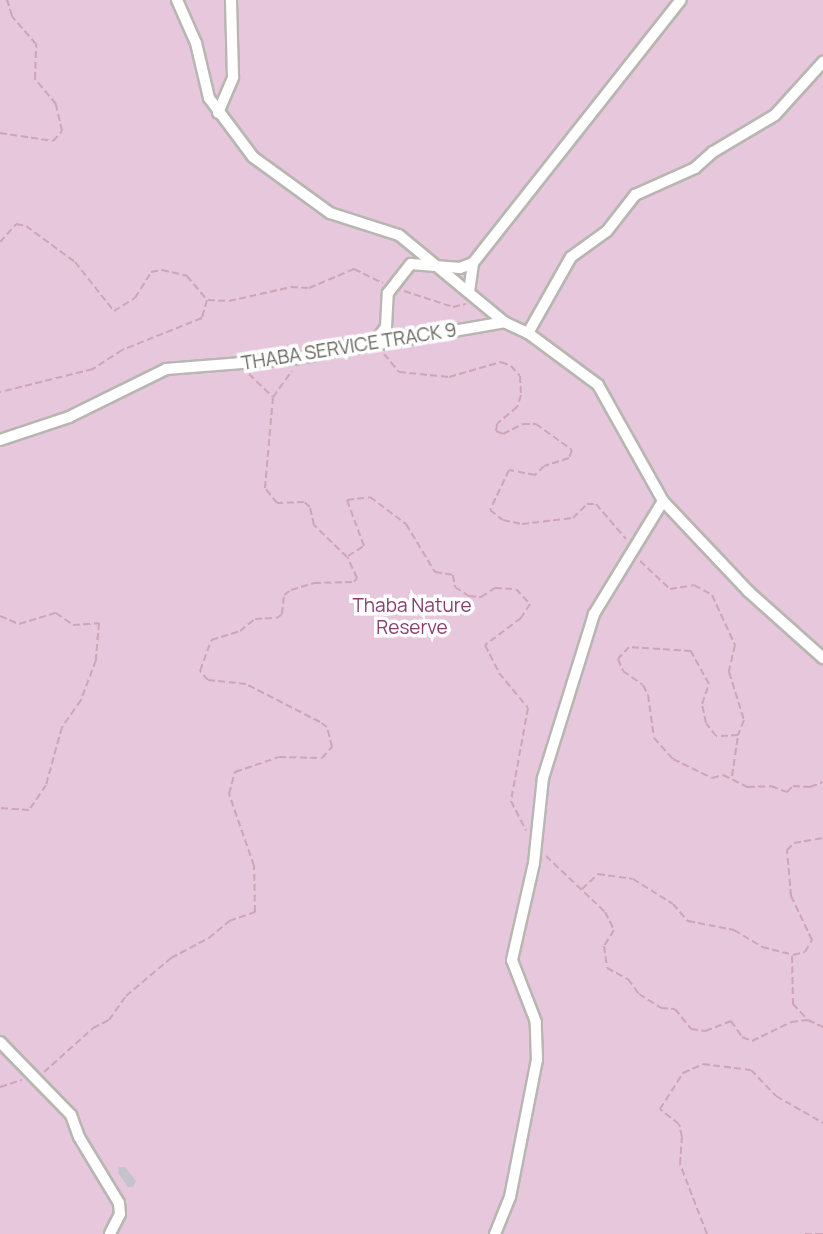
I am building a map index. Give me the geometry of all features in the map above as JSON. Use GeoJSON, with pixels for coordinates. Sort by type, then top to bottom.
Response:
{"type":"FeatureCollection","features":[{"type":"Feature","properties":{"kind":"street"},"geometry":{"type":"LineString","coordinates":[[177,0],[218,113],[253,157],[330,213],[399,235],[504,322],[528,333],[598,385],[663,502],[748,591],[823,657]]}},
{"type":"Feature","properties":{"kind":"street"},"geometry":{"type":"LineString","coordinates":[[218,113],[233,77],[231,0]]}},
{"type":"Feature","properties":{"kind":"street"},"geometry":{"type":"LineString","coordinates":[[469,292],[473,263],[681,0]]}},
{"type":"Feature","properties":{"kind":"street"},"geometry":{"type":"LineString","coordinates":[[528,333],[571,257],[607,231],[635,195],[695,168],[775,115],[823,62]]}},
{"type":"Feature","properties":{"kind":"street"},"geometry":{"type":"LineString","coordinates":[[373,343],[386,327],[386,301],[391,288],[411,264],[433,263],[460,268],[473,263]]}},
{"type":"Feature","properties":{"kind":"street","name":"THABA SERVICE TRACK 9"},"geometry":{"type":"LineString","coordinates":[[0,440],[69,417],[166,369],[232,366],[303,358],[373,343],[504,322]]}},
{"type":"Feature","properties":{"kind":"street"},"geometry":{"type":"LineString","coordinates":[[495,1234],[510,1197],[537,1060],[536,1022],[512,960],[536,847],[543,779],[590,623],[663,502]]}},
{"type":"Feature","properties":{"kind":"street"},"geometry":{"type":"LineString","coordinates":[[0,1042],[36,1076],[71,1115],[79,1138],[119,1203],[120,1214],[110,1234]]}},
{"type":"Feature","properties":{"kind":"path"},"geometry":{"type":"LineString","coordinates":[[0,133],[53,141],[62,131],[55,104],[35,79],[36,44],[12,16],[7,0]]}},
{"type":"Feature","properties":{"kind":"path"},"geometry":{"type":"LineString","coordinates":[[0,242],[16,224],[26,226],[75,262],[114,311],[135,298],[151,272],[162,270],[187,276],[207,300],[229,301],[291,287],[309,288],[355,270],[391,288],[453,307],[481,301]]}},
{"type":"Feature","properties":{"kind":"path"},"geometry":{"type":"LineString","coordinates":[[0,392],[93,369],[122,350],[202,318],[207,300]]}},
{"type":"Feature","properties":{"kind":"path"},"geometry":{"type":"LineString","coordinates":[[373,343],[399,372],[449,377],[501,362],[511,366],[520,376],[521,395],[511,414],[497,424],[496,431],[503,434],[523,424],[536,424],[572,450],[569,458],[544,466],[535,475],[509,470],[490,510],[503,520],[522,524],[573,517],[587,504],[596,504],[618,527],[632,552],[662,584],[670,589],[703,587],[712,595],[735,645],[729,672],[744,720],[738,735],[732,778]]}},
{"type":"Feature","properties":{"kind":"path"},"geometry":{"type":"LineString","coordinates":[[0,1087],[36,1076],[93,1028],[109,1020],[126,996],[172,958],[209,938],[229,921],[255,912],[254,866],[229,794],[229,779],[241,768],[279,757],[322,758],[332,742],[327,727],[320,722],[246,684],[208,680],[200,671],[211,640],[240,631],[255,619],[276,618],[282,614],[284,595],[291,590],[314,583],[354,582],[358,572],[347,557],[322,537],[310,507],[304,502],[277,503],[269,496],[264,478],[273,397],[303,358]]}},
{"type":"Feature","properties":{"kind":"path"},"geometry":{"type":"LineString","coordinates":[[232,366],[258,379],[273,397]]}},
{"type":"Feature","properties":{"kind":"path"},"geometry":{"type":"LineString","coordinates":[[347,557],[364,546],[357,523],[349,515],[347,500],[370,497],[406,524],[435,572],[453,575],[455,587],[469,596],[481,597],[495,588],[516,589],[530,604],[521,618],[485,645],[499,673],[528,708],[511,801],[536,847],[601,906],[614,930],[604,946],[607,968],[628,979],[639,994],[661,1008],[675,1009],[691,1029],[705,1031],[719,1022],[731,1021],[742,1037],[752,1041],[791,1022],[808,1020]]}},
{"type":"Feature","properties":{"kind":"path"},"geometry":{"type":"LineString","coordinates":[[0,616],[19,624],[56,613],[73,625],[99,623],[96,660],[81,700],[62,727],[46,785],[30,810],[0,808]]}},
{"type":"Feature","properties":{"kind":"path"},"geometry":{"type":"LineString","coordinates":[[738,735],[716,736],[706,723],[702,704],[709,684],[691,651],[639,646],[622,651],[618,659],[623,671],[643,685],[648,695],[654,738],[673,759],[712,778],[732,778],[748,788],[771,786],[782,792],[793,786],[810,788],[823,782]]}},
{"type":"Feature","properties":{"kind":"path"},"geometry":{"type":"LineString","coordinates":[[582,889],[598,874],[617,880],[633,879],[673,904],[688,922],[734,930],[762,947],[793,955],[805,952],[812,940],[791,896],[787,850],[794,843],[823,838]]}},
{"type":"Feature","properties":{"kind":"path"},"geometry":{"type":"LineString","coordinates":[[793,955],[793,1004],[808,1020],[823,1027]]}},
{"type":"Feature","properties":{"kind":"path"},"geometry":{"type":"LineString","coordinates":[[707,1234],[680,1164],[682,1138],[678,1124],[660,1109],[683,1073],[703,1064],[751,1070],[776,1096],[823,1123]]}},
{"type":"Feature","properties":{"kind":"path"},"geometry":{"type":"LineString","coordinates":[[819,1120],[823,1117]]}},
{"type":"Feature","properties":{"kind":"path"},"geometry":{"type":"LineString","coordinates":[[805,1234],[823,1234]]}},
{"type":"Feature","properties":{"kind":"green space","name":"Thaba Nature Reserve"},"geometry":{"type":"Polygon","coordinates":[[[0,0],[823,0],[823,1234],[0,1234],[0,0]]]}},
{"type":"Feature","properties":{"kind":"building"},"geometry":{"type":"Polygon","coordinates":[[[119,1167],[125,1167],[136,1181],[133,1187],[128,1187],[118,1173],[119,1167]]]}}]}
